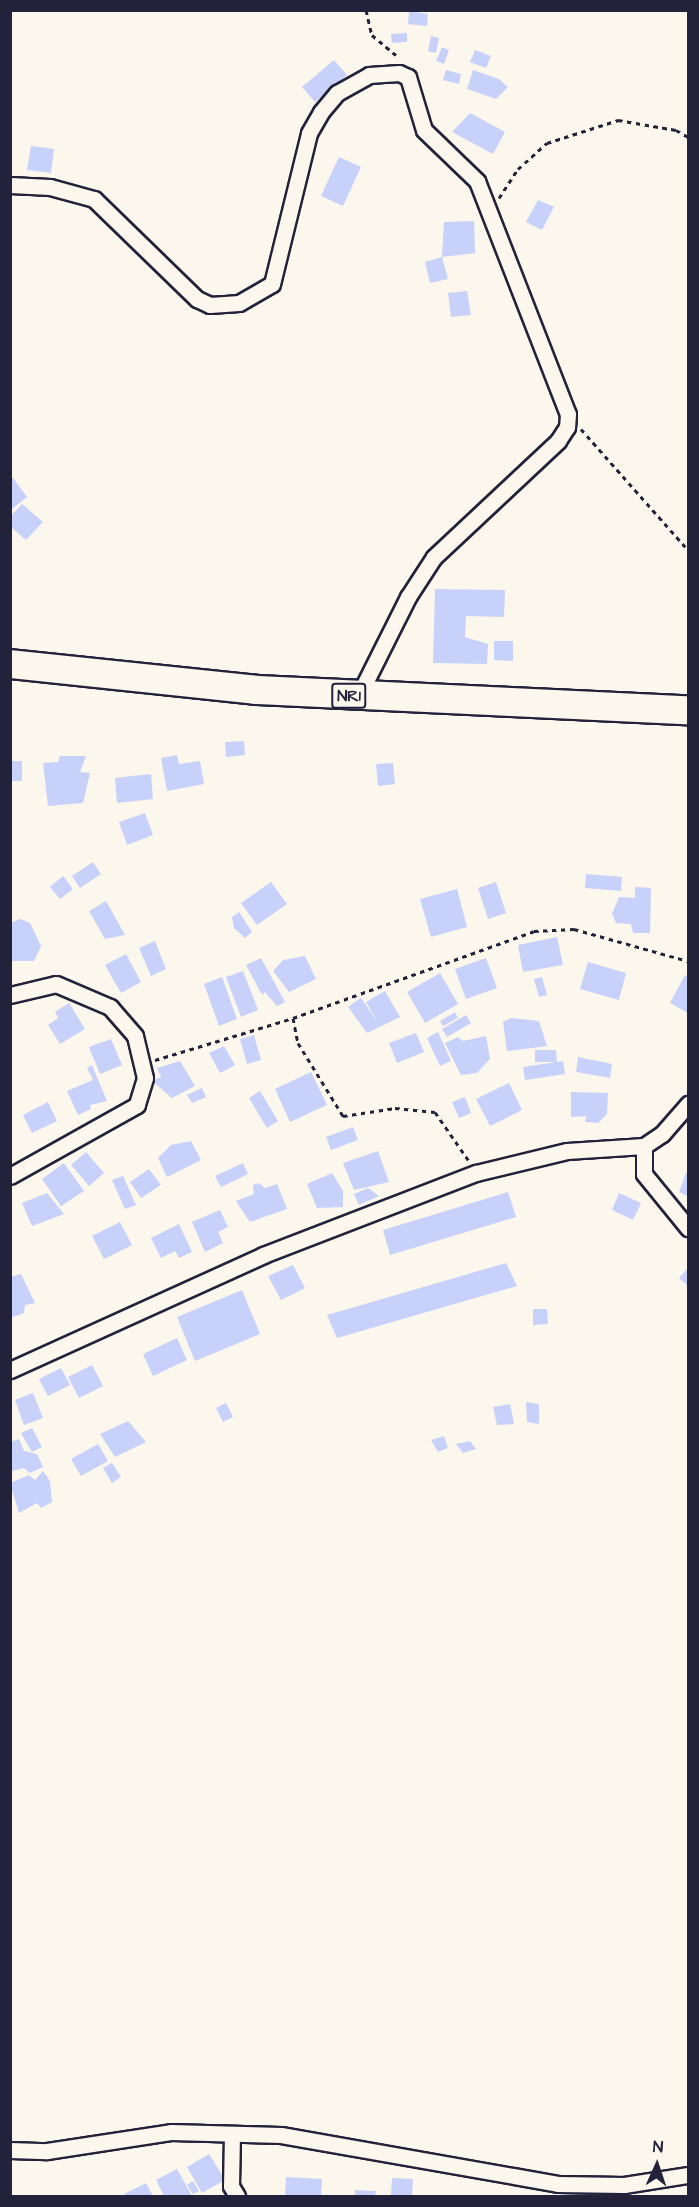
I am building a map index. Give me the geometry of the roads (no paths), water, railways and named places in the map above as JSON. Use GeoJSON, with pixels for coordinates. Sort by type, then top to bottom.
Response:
{"type":"FeatureCollection","features":[{"type":"Feature","properties":{"kind":"highway","name":"NR1"},"geometry":{"type":"LineString","coordinates":[[10,664],[358,697],[688,710]]}},
{"type":"Feature","properties":{"kind":"street"},"geometry":{"type":"LineString","coordinates":[[10,185],[50,187],[93,199],[197,299],[210,305],[239,303],[272,284],[309,133],[321,112],[337,93],[369,75],[399,73],[408,77],[424,130],[477,181],[568,414],[558,441],[434,557],[408,597],[358,697]]}},
{"type":"Feature","properties":{"kind":"street"},"geometry":{"type":"LineString","coordinates":[[10,995],[56,984],[94,997],[123,1020],[135,1036],[144,1064],[142,1095],[137,1106],[48,1159],[10,1176]]}},
{"type":"Feature","properties":{"kind":"street"},"geometry":{"type":"LineString","coordinates":[[10,1370],[263,1255],[476,1173],[567,1152],[644,1146],[662,1134],[688,1104]]}},
{"type":"Feature","properties":{"kind":"street"},"geometry":{"type":"LineString","coordinates":[[644,1146],[644,1174],[688,1228]]}},
{"type":"Feature","properties":{"kind":"street"},"geometry":{"type":"LineString","coordinates":[[10,2150],[47,2151],[145,2134],[232,2134],[339,2143],[558,2184],[624,2185],[688,2175]]}},
{"type":"Feature","properties":{"kind":"street"},"geometry":{"type":"LineString","coordinates":[[232,2134],[231,2186],[237,2196]]}}]}
